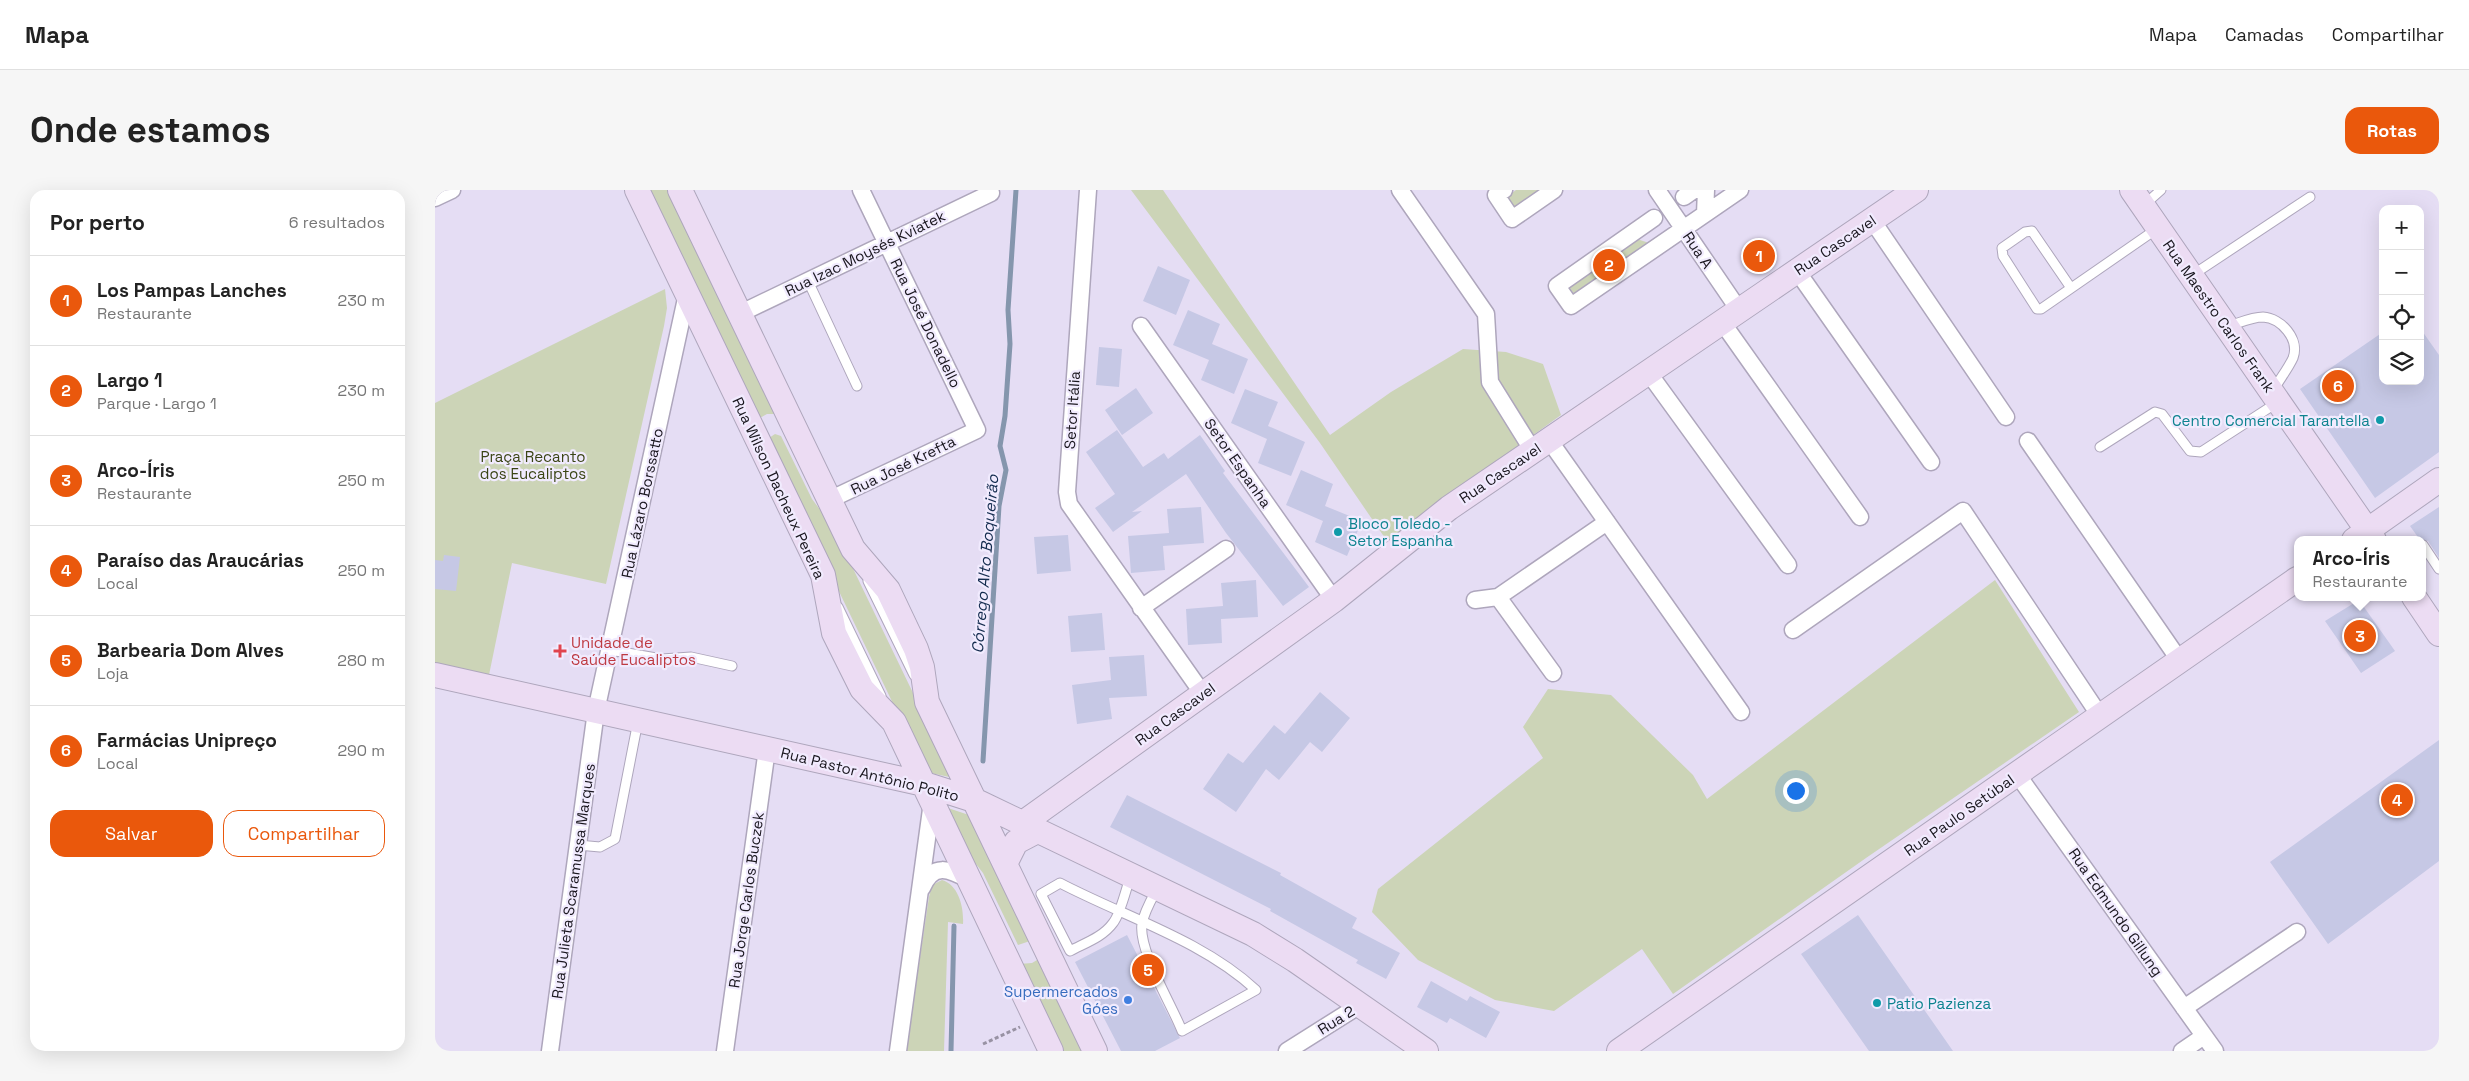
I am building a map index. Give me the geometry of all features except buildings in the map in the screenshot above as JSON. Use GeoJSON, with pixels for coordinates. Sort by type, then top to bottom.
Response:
{"type":"FeatureCollection","features":[{"type":"Feature","properties":{"kind":"main road","name":"Rua Wilson Dacheux Pereira"},"geometry":{"type":"LineString","coordinates":[[637,190],[823,575],[834,633],[862,689],[898,730],[1051,1051]]}},
{"type":"Feature","properties":{"kind":"main road"},"geometry":{"type":"LineString","coordinates":[[680,190],[853,549],[887,590],[917,649],[922,667],[927,702],[1095,1051]]}},
{"type":"Feature","properties":{"kind":"main road","name":"Rua Cascavel"},"geometry":{"type":"LineString","coordinates":[[1005,864],[1016,842],[1030,827],[1203,694],[1334,600],[1449,508],[1914,191]]}},
{"type":"Feature","properties":{"kind":"main road","name":"Rua Maestro Carlos Frank"},"geometry":{"type":"LineString","coordinates":[[2137,198],[2275,397],[2364,536]]}},
{"type":"Feature","properties":{"kind":"main road"},"geometry":{"type":"LineString","coordinates":[[760,444],[761,433],[770,427],[781,425],[795,429]]}},
{"type":"Feature","properties":{"kind":"main road"},"geometry":{"type":"LineString","coordinates":[[2366,536],[2439,480]]}},
{"type":"Feature","properties":{"kind":"main road","name":"Rua Paulo Setúbal"},"geometry":{"type":"LineString","coordinates":[[1619,1051],[2294,581]]}},
{"type":"Feature","properties":{"kind":"main road"},"geometry":{"type":"LineString","coordinates":[[2417,601],[2436,623]]}},
{"type":"Feature","properties":{"kind":"main road","name":"Rua Pastor Antônio Polito"},"geometry":{"type":"LineString","coordinates":[[435,675],[875,773],[928,793],[974,800],[1253,934],[1295,960],[1426,1051]]}},
{"type":"Feature","properties":{"kind":"main road"},"geometry":{"type":"LineString","coordinates":[[875,773],[893,760],[898,730]]}},
{"type":"Feature","properties":{"kind":"main road"},"geometry":{"type":"LineString","coordinates":[[1002,947],[1012,956],[1026,956],[1031,953],[1038,942],[1037,930]]}},
{"type":"Feature","properties":{"kind":"street"},"geometry":{"type":"LineString","coordinates":[[435,198],[452,190]]}},
{"type":"Feature","properties":{"kind":"street","name":"Rua José Donadello"},"geometry":{"type":"LineString","coordinates":[[861,190],[977,430]]}},
{"type":"Feature","properties":{"kind":"street","name":"Setor Itália"},"geometry":{"type":"LineString","coordinates":[[1088,190],[1067,492],[1069,504],[1203,694]]}},
{"type":"Feature","properties":{"kind":"street"},"geometry":{"type":"LineString","coordinates":[[1400,190],[1486,314],[1490,382],[1607,522],[1741,712]]}},
{"type":"Feature","properties":{"kind":"street"},"geometry":{"type":"LineString","coordinates":[[1504,190],[1496,195],[1512,219],[1554,190]]}},
{"type":"Feature","properties":{"kind":"street","name":"Rua A"},"geometry":{"type":"LineString","coordinates":[[1657,190],[1684,228],[1731,316],[1860,517]]}},
{"type":"Feature","properties":{"kind":"street"},"geometry":{"type":"LineString","coordinates":[[1705,214],[1706,190]]}},
{"type":"Feature","properties":{"kind":"street"},"geometry":{"type":"LineString","coordinates":[[1654,218],[1557,286],[1571,306],[1740,190]]}},
{"type":"Feature","properties":{"kind":"street","name":"Rua Izac Moysés Kviatek"},"geometry":{"type":"LineString","coordinates":[[739,314],[990,191]]}},
{"type":"Feature","properties":{"kind":"street"},"geometry":{"type":"LineString","coordinates":[[1872,220],[2006,417]]}},
{"type":"Feature","properties":{"kind":"street"},"geometry":{"type":"LineString","coordinates":[[1634,232],[1663,243]]}},
{"type":"Feature","properties":{"kind":"street"},"geometry":{"type":"LineString","coordinates":[[1797,271],[1931,462]]}},
{"type":"Feature","properties":{"kind":"street","name":"Rua Lázaro Borssatto"},"geometry":{"type":"LineString","coordinates":[[596,711],[687,294]]}},
{"type":"Feature","properties":{"kind":"street","name":"Setor Espanha"},"geometry":{"type":"LineString","coordinates":[[1141,326],[1334,600]]}},
{"type":"Feature","properties":{"kind":"street"},"geometry":{"type":"LineString","coordinates":[[1648,372],[1788,565]]}},
{"type":"Feature","properties":{"kind":"street","name":"Rua José Krefta"},"geometry":{"type":"LineString","coordinates":[[829,500],[977,430]]}},
{"type":"Feature","properties":{"kind":"street"},"geometry":{"type":"LineString","coordinates":[[2028,441],[2180,661]]}},
{"type":"Feature","properties":{"kind":"street"},"geometry":{"type":"LineString","coordinates":[[1793,630],[1963,511],[2100,716]]}},
{"type":"Feature","properties":{"kind":"street"},"geometry":{"type":"LineString","coordinates":[[1475,600],[1498,597],[1607,522]]}},
{"type":"Feature","properties":{"kind":"street"},"geometry":{"type":"LineString","coordinates":[[1141,608],[1226,549]]}},
{"type":"Feature","properties":{"kind":"street"},"geometry":{"type":"LineString","coordinates":[[1498,597],[1553,673]]}},
{"type":"Feature","properties":{"kind":"street","name":"Rua Julieta Scaramussa Marques"},"geometry":{"type":"LineString","coordinates":[[550,1051],[596,711]]}},
{"type":"Feature","properties":{"kind":"street","name":"Rua Jorge Carlos Buczek"},"geometry":{"type":"LineString","coordinates":[[725,1051],[767,749]]}},
{"type":"Feature","properties":{"kind":"street","name":"Rua Edmundo Gillung"},"geometry":{"type":"LineString","coordinates":[[2017,774],[2215,1051]]}},
{"type":"Feature","properties":{"kind":"street"},"geometry":{"type":"LineString","coordinates":[[898,1051],[921,890],[928,793]]}},
{"type":"Feature","properties":{"kind":"street"},"geometry":{"type":"LineString","coordinates":[[921,890],[927,876],[940,869],[954,871],[969,880]]}},
{"type":"Feature","properties":{"kind":"street"},"geometry":{"type":"LineString","coordinates":[[2184,1008],[2297,932]]}},
{"type":"Feature","properties":{"kind":"street","name":"Rua 2"},"geometry":{"type":"LineString","coordinates":[[1287,1051],[1360,1005]]}},
{"type":"Feature","properties":{"kind":"street"},"geometry":{"type":"LineString","coordinates":[[2182,1051],[2204,1036]]}},
{"type":"Feature","properties":{"kind":"lane"},"geometry":{"type":"LineString","coordinates":[[2137,198],[2161,190]]}},
{"type":"Feature","properties":{"kind":"lane"},"geometry":{"type":"LineString","coordinates":[[2191,276],[2310,197]]}},
{"type":"Feature","properties":{"kind":"lane"},"geometry":{"type":"LineString","coordinates":[[2071,288],[2032,231],[2025,232],[2002,248],[2003,256],[2037,308],[2043,309],[2158,228]]}},
{"type":"Feature","properties":{"kind":"lane"},"geometry":{"type":"LineString","coordinates":[[808,281],[857,386]]}},
{"type":"Feature","properties":{"kind":"lane"},"geometry":{"type":"LineString","coordinates":[[2100,447],[2155,412],[2162,414],[2190,452],[2201,452],[2275,397],[2293,357],[2294,347],[2290,335],[2275,319],[2261,317],[2226,326]]}},
{"type":"Feature","properties":{"kind":"lane"},"geometry":{"type":"LineString","coordinates":[[2426,550],[2439,569]]}},
{"type":"Feature","properties":{"kind":"lane"},"geometry":{"type":"LineString","coordinates":[[610,650],[662,659],[691,657],[732,666]]}},
{"type":"Feature","properties":{"kind":"lane"},"geometry":{"type":"LineString","coordinates":[[578,845],[600,847],[615,839],[639,720]]}},
{"type":"Feature","properties":{"kind":"lane"},"geometry":{"type":"LineString","coordinates":[[1131,875],[1119,911],[1113,923],[1101,934],[1070,950],[1041,894],[1060,883],[1119,911],[1142,922],[1235,971],[1257,990],[1182,1031],[1156,976],[1141,934],[1142,922],[1158,887]]}},
{"type":"Feature","properties":{"kind":"path"},"geometry":{"type":"LineString","coordinates":[[983,1044],[1037,1020]]}},
{"type":"Feature","properties":{"kind":"green space"},"geometry":{"type":"Polygon","coordinates":[[[644,190],[671,190],[779,414],[767,414],[756,420],[644,190]]]}},
{"type":"Feature","properties":{"kind":"green space"},"geometry":{"type":"Polygon","coordinates":[[[1131,190],[1163,190],[1330,435],[1391,392],[1463,349],[1506,352],[1543,364],[1561,415],[1387,541],[1320,443],[1131,190]]]}},
{"type":"Feature","properties":{"kind":"green space"},"geometry":{"type":"Polygon","coordinates":[[[1516,190],[1545,190],[1514,211],[1505,198],[1516,190]]]}},
{"type":"Feature","properties":{"kind":"green space"},"geometry":{"type":"Polygon","coordinates":[[[1637,239],[1649,243],[1575,295],[1569,287],[1637,239]]]}},
{"type":"Feature","properties":{"kind":"green space","name":"Praça Recanto dos Eucaliptos"},"geometry":{"type":"Polygon","coordinates":[[[665,289],[667,308],[664,326],[606,584],[512,563],[489,675],[435,663],[435,403],[665,289]]]}},
{"type":"Feature","properties":{"kind":"green space"},"geometry":{"type":"Polygon","coordinates":[[[775,434],[781,436],[812,499],[833,527],[954,778],[926,772],[768,444],[769,438],[775,434]]]}},
{"type":"Feature","properties":{"kind":"green space"},"geometry":{"type":"Polygon","coordinates":[[[1995,580],[2079,712],[1866,858],[1673,994],[1642,949],[1554,1011],[1495,1000],[1418,960],[1372,912],[1378,889],[1543,758],[1523,727],[1548,689],[1611,695],[1693,775],[1707,799],[1995,580]]]}},
{"type":"Feature","properties":{"kind":"green space"},"geometry":{"type":"Polygon","coordinates":[[[942,806],[972,816],[1030,941],[1018,945],[983,873],[961,845],[942,806]]]}},
{"type":"Feature","properties":{"kind":"green space"},"geometry":{"type":"Polygon","coordinates":[[[942,880],[953,887],[956,892],[961,904],[963,918],[963,924],[948,922],[944,1051],[906,1051],[929,897],[932,885],[942,880]]]}},
{"type":"Feature","properties":{"kind":"green space"},"geometry":{"type":"Polygon","coordinates":[[[1042,957],[1087,1051],[1061,1051],[1019,964],[1032,963],[1042,957]]]}},
{"type":"Feature","properties":{"kind":"waterway","name":"Córrego Alto Boqueirão"},"geometry":{"type":"LineString","coordinates":[[983,761],[999,506],[1006,470],[1000,446],[1005,416],[1010,344],[1008,310],[1016,190]]}},
{"type":"Feature","properties":{"kind":"waterway","name":"Córrego Alto Boqueirão"},"geometry":{"type":"LineString","coordinates":[[951,1051],[954,926]]}},
{"type":"Feature","properties":{"kind":"place","name":"Los Pampas Lanches"},"geometry":{"type":"Point","coordinates":[1759,256]}},
{"type":"Feature","properties":{"kind":"place","name":"Largo 1"},"geometry":{"type":"Point","coordinates":[1609,265]}},
{"type":"Feature","properties":{"kind":"place","name":"Farmácias Unipreço"},"geometry":{"type":"Point","coordinates":[2338,386]}},
{"type":"Feature","properties":{"kind":"place","name":"Centro Comercial Tarantella"},"geometry":{"type":"Point","coordinates":[2380,420]}},
{"type":"Feature","properties":{"kind":"place","name":"Bloco Toledo - Setor Espanha"},"geometry":{"type":"Point","coordinates":[1338,532]}},
{"type":"Feature","properties":{"kind":"place","name":"Arco-Íris"},"geometry":{"type":"Point","coordinates":[2360,636]}},
{"type":"Feature","properties":{"kind":"place","name":"Unidade de Saúde Eucaliptos"},"geometry":{"type":"Point","coordinates":[560,651]}},
{"type":"Feature","properties":{"kind":"place","name":"Paraíso das Araucárias"},"geometry":{"type":"Point","coordinates":[2397,800]}},
{"type":"Feature","properties":{"kind":"place","name":"Barbearia Dom Alves"},"geometry":{"type":"Point","coordinates":[1148,970]}},
{"type":"Feature","properties":{"kind":"place","name":"Supermercados Góes"},"geometry":{"type":"Point","coordinates":[1128,1000]}},
{"type":"Feature","properties":{"kind":"place","name":"Patio Pazienza"},"geometry":{"type":"Point","coordinates":[1877,1003]}}]}
